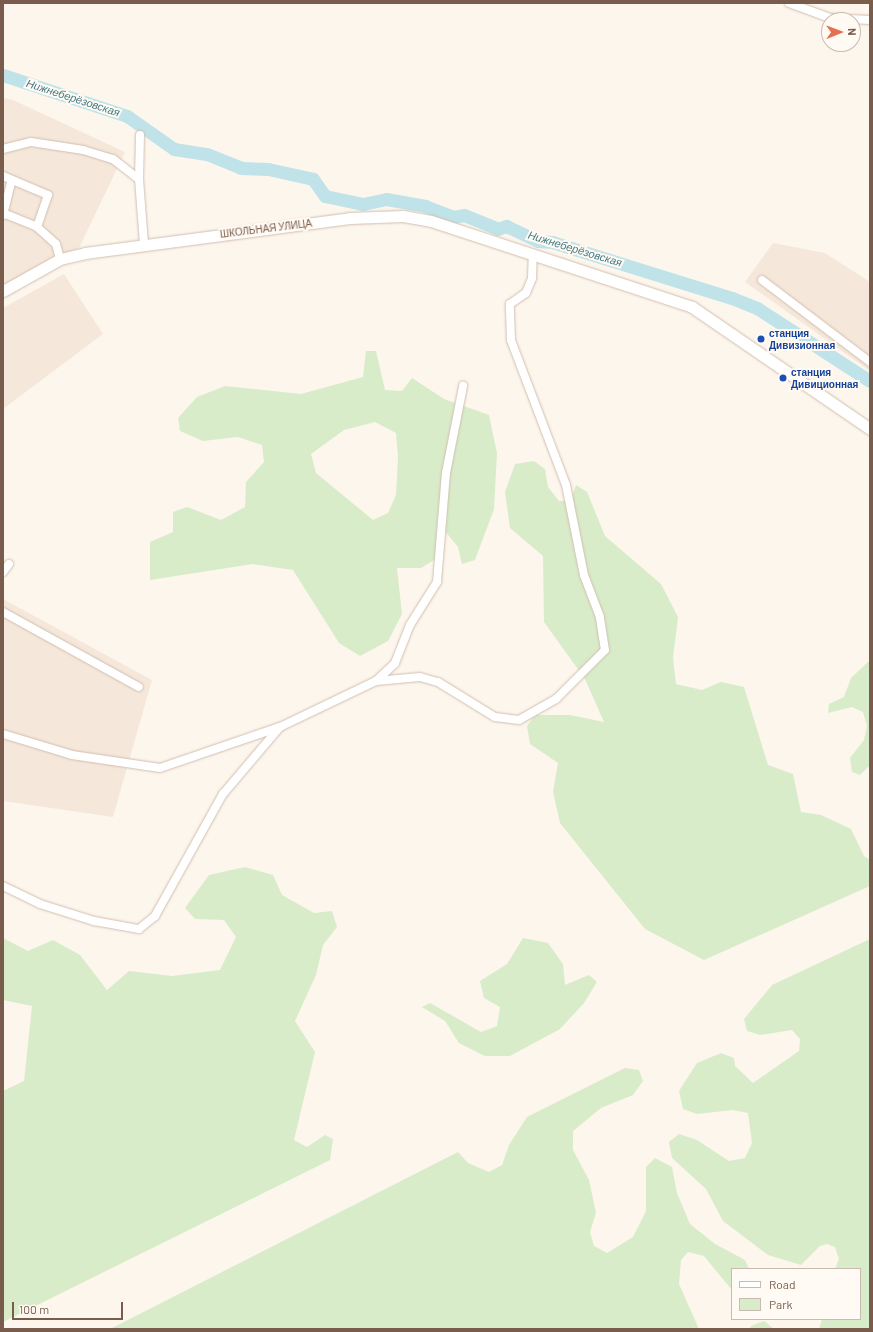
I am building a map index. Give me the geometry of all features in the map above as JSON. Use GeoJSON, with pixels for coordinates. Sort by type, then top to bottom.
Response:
{"type":"FeatureCollection","features":[{"type":"Feature","properties":{"kind":"street"},"geometry":{"type":"LineString","coordinates":[[790,3],[830,18],[870,20]]}},
{"type":"Feature","properties":{"kind":"street"},"geometry":{"type":"LineString","coordinates":[[140,135],[139,179],[144,244]]}},
{"type":"Feature","properties":{"kind":"street"},"geometry":{"type":"LineString","coordinates":[[3,149],[31,142],[83,150],[113,159],[139,179]]}},
{"type":"Feature","properties":{"kind":"street"},"geometry":{"type":"LineString","coordinates":[[3,176],[11,182],[48,195],[37,227]]}},
{"type":"Feature","properties":{"kind":"street"},"geometry":{"type":"LineString","coordinates":[[11,182],[3,214],[37,227],[56,244],[60,259]]}},
{"type":"Feature","properties":{"kind":"street","name":"ШКОЛЬНАЯ УЛИЦА"},"geometry":{"type":"LineString","coordinates":[[3,291],[60,259],[144,244],[350,218],[403,216],[443,224],[692,307],[870,429]]}},
{"type":"Feature","properties":{"kind":"street"},"geometry":{"type":"LineString","coordinates":[[376,681],[426,679],[450,689],[495,717],[520,720],[573,686],[605,650],[600,617],[584,575],[566,485],[512,340],[510,304],[526,293],[532,278],[533,254]]}},
{"type":"Feature","properties":{"kind":"street"},"geometry":{"type":"LineString","coordinates":[[762,280],[870,362]]}},
{"type":"Feature","properties":{"kind":"street"},"geometry":{"type":"LineString","coordinates":[[3,734],[72,755],[160,768],[280,727],[376,681],[395,663],[410,625],[437,582],[446,473],[463,386]]}},
{"type":"Feature","properties":{"kind":"street"},"geometry":{"type":"LineString","coordinates":[[3,572],[9,564]]}},
{"type":"Feature","properties":{"kind":"street"},"geometry":{"type":"LineString","coordinates":[[3,612],[139,687]]}},
{"type":"Feature","properties":{"kind":"street"},"geometry":{"type":"LineString","coordinates":[[3,886],[40,904],[94,921],[139,929],[155,916],[223,794],[280,727]]}},
{"type":"Feature","properties":{"kind":"shaded area"},"geometry":{"type":"Polygon","coordinates":[[[3,98],[13,100],[125,152],[79,248],[3,290],[3,98]]]}},
{"type":"Feature","properties":{"kind":"shaded area"},"geometry":{"type":"Polygon","coordinates":[[[773,243],[825,253],[870,282],[870,371],[745,282],[773,243]]]}},
{"type":"Feature","properties":{"kind":"shaded area"},"geometry":{"type":"Polygon","coordinates":[[[64,274],[103,334],[3,409],[3,308],[64,274]]]}},
{"type":"Feature","properties":{"kind":"shaded area"},"geometry":{"type":"Polygon","coordinates":[[[3,599],[152,680],[113,817],[3,801],[3,599]]]}},
{"type":"Feature","properties":{"kind":"green space"},"geometry":{"type":"Polygon","coordinates":[[[366,351],[376,351],[385,390],[402,391],[412,378],[444,399],[489,415],[497,453],[494,509],[475,560],[462,564],[458,547],[440,525],[439,557],[421,568],[397,568],[402,614],[388,641],[360,656],[339,643],[293,570],[253,564],[150,580],[150,542],[173,532],[173,512],[187,507],[221,520],[245,507],[246,482],[264,462],[262,445],[238,437],[203,441],[180,431],[178,418],[197,397],[225,386],[301,394],[363,377],[366,351]],[[375,422],[344,430],[311,454],[316,473],[373,520],[388,513],[396,495],[398,457],[396,433],[375,422]]]}},
{"type":"Feature","properties":{"kind":"green space"},"geometry":{"type":"Polygon","coordinates":[[[534,461],[545,469],[548,487],[559,501],[570,501],[576,485],[587,492],[605,536],[661,584],[678,617],[673,658],[676,684],[702,690],[721,682],[744,687],[768,765],[793,774],[801,812],[821,815],[851,829],[864,856],[870,860],[870,886],[704,960],[645,929],[560,823],[553,792],[558,763],[530,744],[527,726],[535,715],[570,715],[604,722],[585,679],[544,622],[543,556],[510,528],[505,492],[515,464],[534,461]]]}},
{"type":"Feature","properties":{"kind":"green space"},"geometry":{"type":"Polygon","coordinates":[[[870,660],[870,765],[860,775],[852,772],[850,758],[864,740],[867,726],[863,712],[852,707],[828,713],[829,704],[844,697],[851,678],[870,660]]]}},
{"type":"Feature","properties":{"kind":"green space"},"geometry":{"type":"Polygon","coordinates":[[[245,867],[273,875],[282,895],[314,913],[332,911],[337,927],[323,945],[316,975],[295,1021],[315,1052],[294,1140],[307,1147],[325,1135],[333,1139],[330,1160],[3,1322],[3,1091],[24,1081],[32,1006],[3,1000],[3,938],[28,951],[53,940],[80,955],[107,990],[129,971],[172,976],[220,970],[236,937],[224,920],[195,919],[185,908],[209,875],[245,867]]]}},
{"type":"Feature","properties":{"kind":"green space"},"geometry":{"type":"Polygon","coordinates":[[[523,938],[548,943],[563,964],[565,985],[589,975],[597,982],[584,1003],[560,1029],[510,1056],[485,1056],[459,1043],[445,1021],[422,1007],[430,1003],[481,1032],[497,1026],[500,1007],[484,998],[480,981],[507,964],[523,938]]]}},
{"type":"Feature","properties":{"kind":"green space"},"geometry":{"type":"Polygon","coordinates":[[[870,939],[870,1329],[819,1329],[822,1320],[861,1320],[861,1268],[835,1268],[839,1259],[835,1247],[827,1244],[820,1246],[801,1265],[768,1255],[723,1221],[706,1189],[672,1158],[669,1142],[679,1134],[697,1140],[729,1161],[745,1158],[752,1143],[748,1113],[733,1110],[697,1114],[683,1109],[679,1091],[697,1063],[721,1053],[734,1058],[735,1066],[753,1083],[799,1051],[800,1039],[792,1030],[760,1035],[747,1031],[744,1019],[772,985],[870,939]]]}},
{"type":"Feature","properties":{"kind":"green space"},"geometry":{"type":"Polygon","coordinates":[[[625,1068],[639,1070],[643,1081],[633,1095],[601,1108],[573,1131],[573,1150],[589,1180],[596,1213],[590,1232],[594,1246],[607,1253],[633,1237],[646,1211],[646,1167],[655,1158],[672,1167],[677,1193],[690,1224],[715,1244],[745,1260],[749,1268],[731,1268],[731,1289],[704,1256],[688,1252],[681,1260],[679,1284],[699,1329],[110,1329],[458,1152],[468,1163],[489,1172],[502,1165],[509,1145],[527,1117],[625,1068]]]}},
{"type":"Feature","properties":{"kind":"green space"},"geometry":{"type":"Polygon","coordinates":[[[764,1321],[774,1329],[750,1329],[751,1326],[764,1321]]]}},
{"type":"Feature","properties":{"kind":"waterway","name":"Нижнеберёзовская"},"geometry":{"type":"LineString","coordinates":[[3,75],[127,116],[174,149],[207,154],[241,168],[268,169],[313,179],[325,196],[363,204],[386,199],[425,206],[453,217],[464,215],[498,229],[506,226],[538,241],[552,242],[732,298],[757,308],[870,381]]}},
{"type":"Feature","properties":{"kind":"place","name":"станция Дивизионная"},"geometry":{"type":"Point","coordinates":[761,339]}},
{"type":"Feature","properties":{"kind":"place","name":"станция Дивиционная"},"geometry":{"type":"Point","coordinates":[783,378]}}]}
